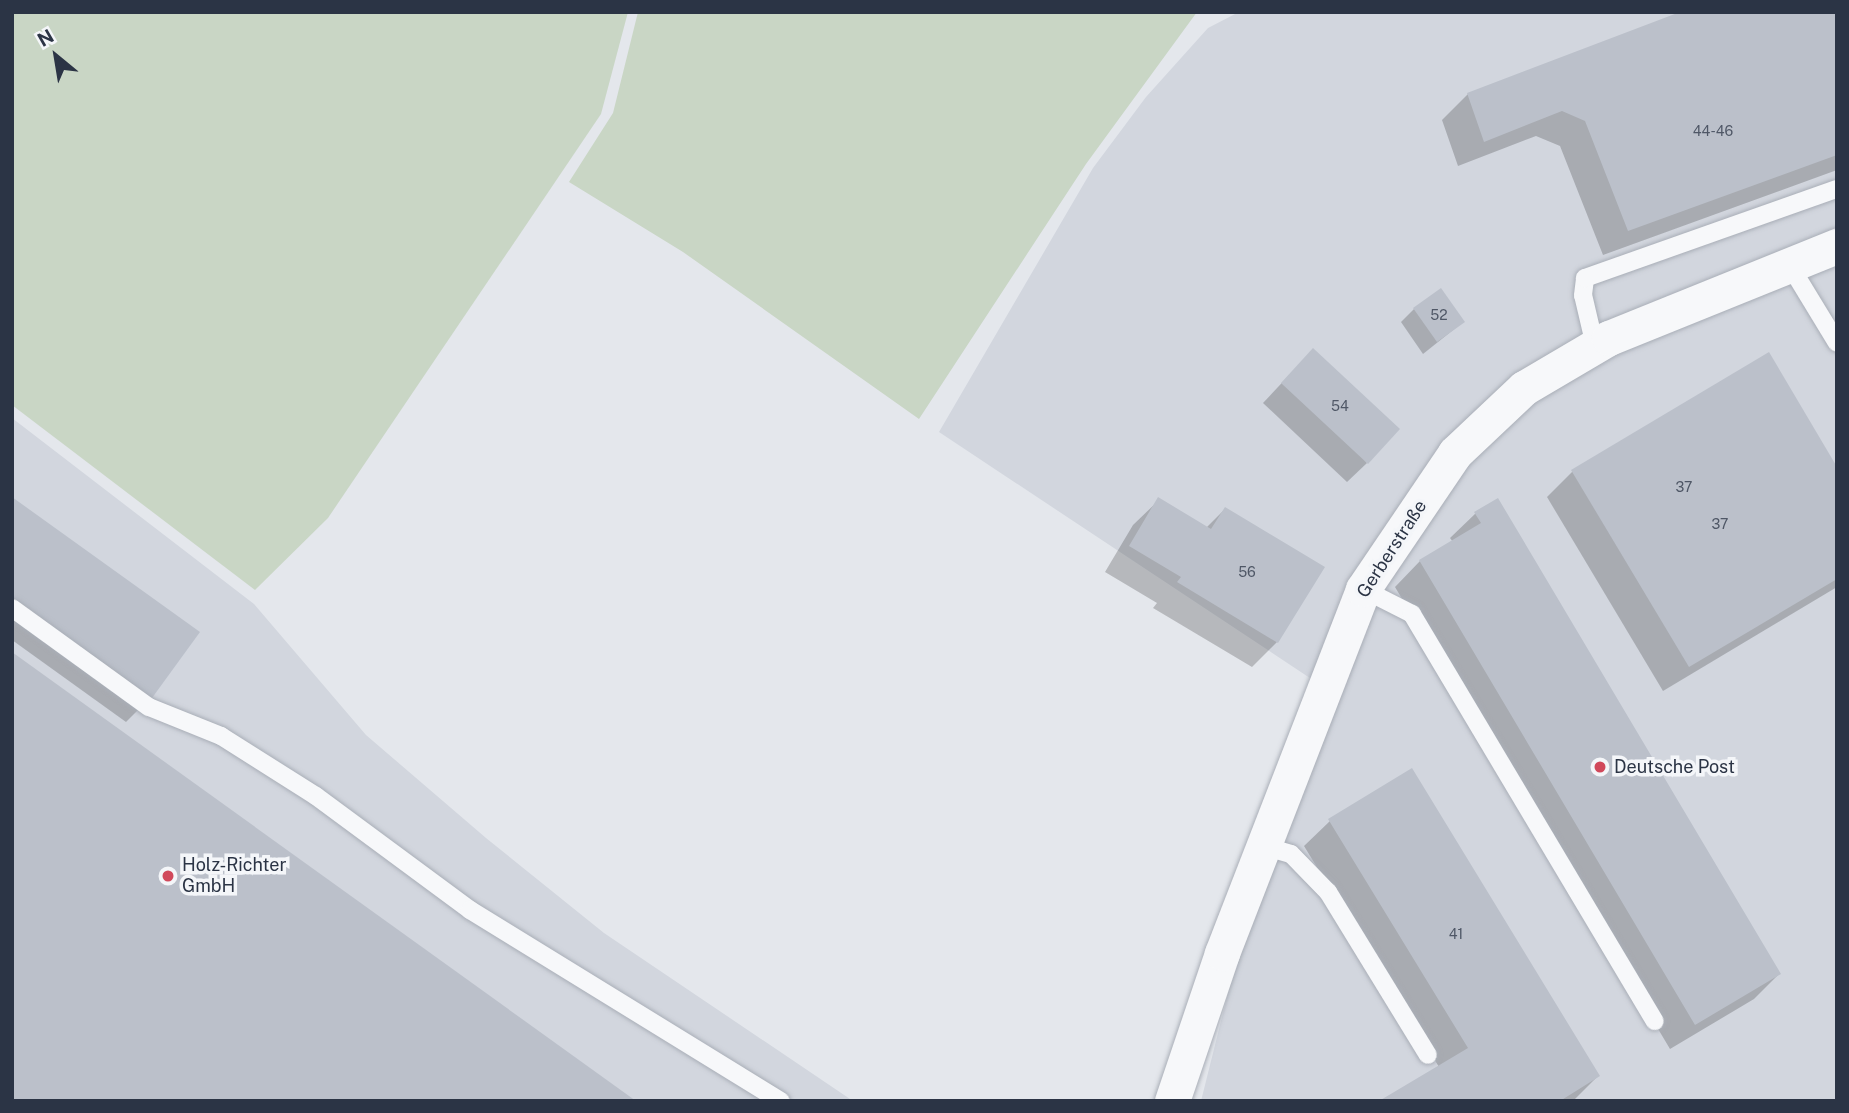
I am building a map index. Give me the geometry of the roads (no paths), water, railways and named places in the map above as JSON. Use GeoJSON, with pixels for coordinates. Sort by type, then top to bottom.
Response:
{"type":"FeatureCollection","features":[{"type":"Feature","properties":{"kind":"street","name":"Gerberstraße"},"geometry":{"type":"LineString","coordinates":[[1172,1101],[1263,846],[1363,589],[1455,453],[1524,388],[1595,346],[1837,246]]}},
{"type":"Feature","properties":{"kind":"lane"},"geometry":{"type":"LineString","coordinates":[[1595,346],[1583,295],[1586,278],[1837,189]]}},
{"type":"Feature","properties":{"kind":"lane"},"geometry":{"type":"LineString","coordinates":[[1789,264],[1837,343]]}},
{"type":"Feature","properties":{"kind":"lane"},"geometry":{"type":"LineString","coordinates":[[1363,589],[1412,614],[1655,1021]]}},
{"type":"Feature","properties":{"kind":"lane"},"geometry":{"type":"LineString","coordinates":[[12,608],[149,707],[221,736],[316,796],[470,909],[781,1101]]}},
{"type":"Feature","properties":{"kind":"lane"},"geometry":{"type":"LineString","coordinates":[[1263,846],[1291,854],[1328,892],[1428,1055]]}},
{"type":"Feature","properties":{"kind":"place","name":"Deutsche Post"},"geometry":{"type":"Point","coordinates":[1600,767]}},
{"type":"Feature","properties":{"kind":"place","name":"Holz-Richter GmbH"},"geometry":{"type":"Point","coordinates":[168,876]}}]}
